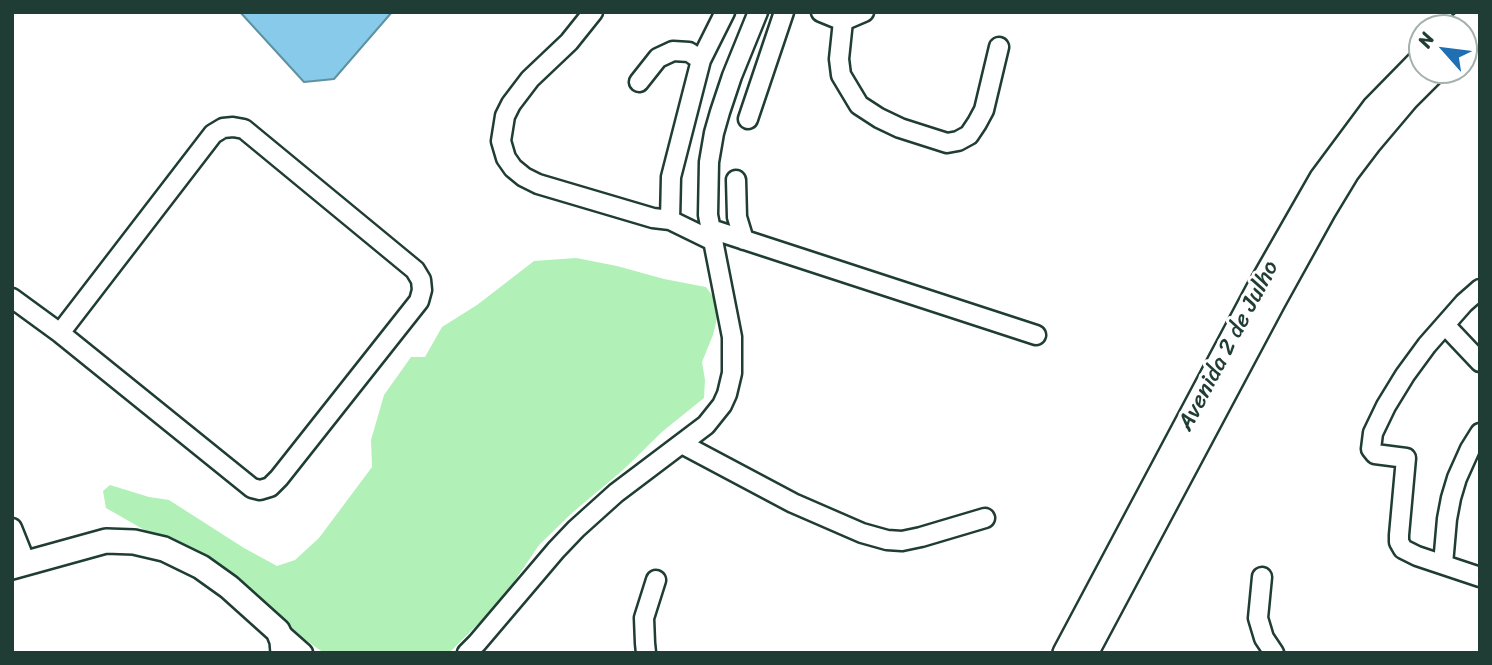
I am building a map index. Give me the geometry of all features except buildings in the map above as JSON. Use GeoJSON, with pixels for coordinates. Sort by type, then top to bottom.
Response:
{"type":"FeatureCollection","features":[{"type":"Feature","properties":{"kind":"main road","name":"Avenida 2 de Julho"},"geometry":{"type":"LineString","coordinates":[[1065,653],[1258,290],[1322,178],[1374,108],[1408,73]]}},
{"type":"Feature","properties":{"kind":"main road","name":"Avenida 2 de Julho"},"geometry":{"type":"LineString","coordinates":[[1086,653],[1324,210],[1347,172],[1377,132],[1421,84]]}},
{"type":"Feature","properties":{"kind":"main road"},"geometry":{"type":"LineString","coordinates":[[19,565],[106,541],[134,542],[164,549],[201,567],[229,587],[281,642]]}},
{"type":"Feature","properties":{"kind":"street"},"geometry":{"type":"LineString","coordinates":[[593,12],[569,42],[530,79],[505,116],[501,141],[506,158],[524,177],[538,184],[653,218],[670,219],[712,235],[744,240],[1036,335]]}},
{"type":"Feature","properties":{"kind":"street"},"geometry":{"type":"LineString","coordinates":[[670,219],[671,177],[701,60],[725,12]]}},
{"type":"Feature","properties":{"kind":"street"},"geometry":{"type":"LineString","coordinates":[[467,653],[576,529],[695,434],[715,415],[727,394],[732,373],[732,337],[708,215],[709,162],[714,133],[732,76],[758,12]]}},
{"type":"Feature","properties":{"kind":"street"},"geometry":{"type":"LineString","coordinates":[[748,119],[784,12]]}},
{"type":"Feature","properties":{"kind":"street"},"geometry":{"type":"LineString","coordinates":[[821,12],[845,17],[864,12]]}},
{"type":"Feature","properties":{"kind":"street"},"geometry":{"type":"LineString","coordinates":[[845,17],[839,60],[841,75],[859,105],[900,128],[947,143],[958,142],[969,135],[977,123],[984,110],[999,47]]}},
{"type":"Feature","properties":{"kind":"street"},"geometry":{"type":"LineString","coordinates":[[639,82],[658,58],[673,51],[689,52],[701,60]]}},
{"type":"Feature","properties":{"kind":"street"},"geometry":{"type":"LineString","coordinates":[[12,298],[60,333],[252,488],[260,490],[270,487],[279,478],[419,301],[421,280],[415,270],[244,129],[223,128],[214,134],[60,333]]}},
{"type":"Feature","properties":{"kind":"street"},"geometry":{"type":"LineString","coordinates":[[736,180],[737,216],[744,240]]}},
{"type":"Feature","properties":{"kind":"street"},"geometry":{"type":"LineString","coordinates":[[1480,289],[1464,303],[1405,375],[1373,433],[1370,449],[1375,454],[1406,458],[1399,534],[1399,542],[1404,549],[1480,577]]}},
{"type":"Feature","properties":{"kind":"street"},"geometry":{"type":"LineString","coordinates":[[1445,325],[1480,362]]}},
{"type":"Feature","properties":{"kind":"street"},"geometry":{"type":"LineString","coordinates":[[1443,564],[1451,498],[1457,478],[1480,433]]}},
{"type":"Feature","properties":{"kind":"street"},"geometry":{"type":"LineString","coordinates":[[682,444],[793,503],[847,527],[887,540],[902,541],[921,537],[985,518]]}},
{"type":"Feature","properties":{"kind":"street"},"geometry":{"type":"LineString","coordinates":[[12,528],[19,565]]}},
{"type":"Feature","properties":{"kind":"street"},"geometry":{"type":"LineString","coordinates":[[1262,577],[1258,618],[1264,638],[1274,653]]}},
{"type":"Feature","properties":{"kind":"street"},"geometry":{"type":"LineString","coordinates":[[646,653],[644,618],[656,580]]}},
{"type":"Feature","properties":{"kind":"street"},"geometry":{"type":"LineString","coordinates":[[281,642],[303,653]]}},
{"type":"Feature","properties":{"kind":"green space"},"geometry":{"type":"Polygon","coordinates":[[[576,258],[706,287],[720,306],[713,335],[702,362],[704,398],[663,431],[539,545],[501,601],[449,653],[324,653],[283,624],[228,572],[197,550],[148,532],[106,508],[103,491],[110,485],[169,500],[277,566],[295,560],[319,538],[372,467],[371,440],[384,395],[411,357],[425,357],[442,327],[477,305],[534,261],[576,258]]]}},
{"type":"Feature","properties":{"kind":"water"},"geometry":{"type":"Polygon","coordinates":[[[240,12],[392,12],[334,79],[304,82],[240,12]]]}}]}
